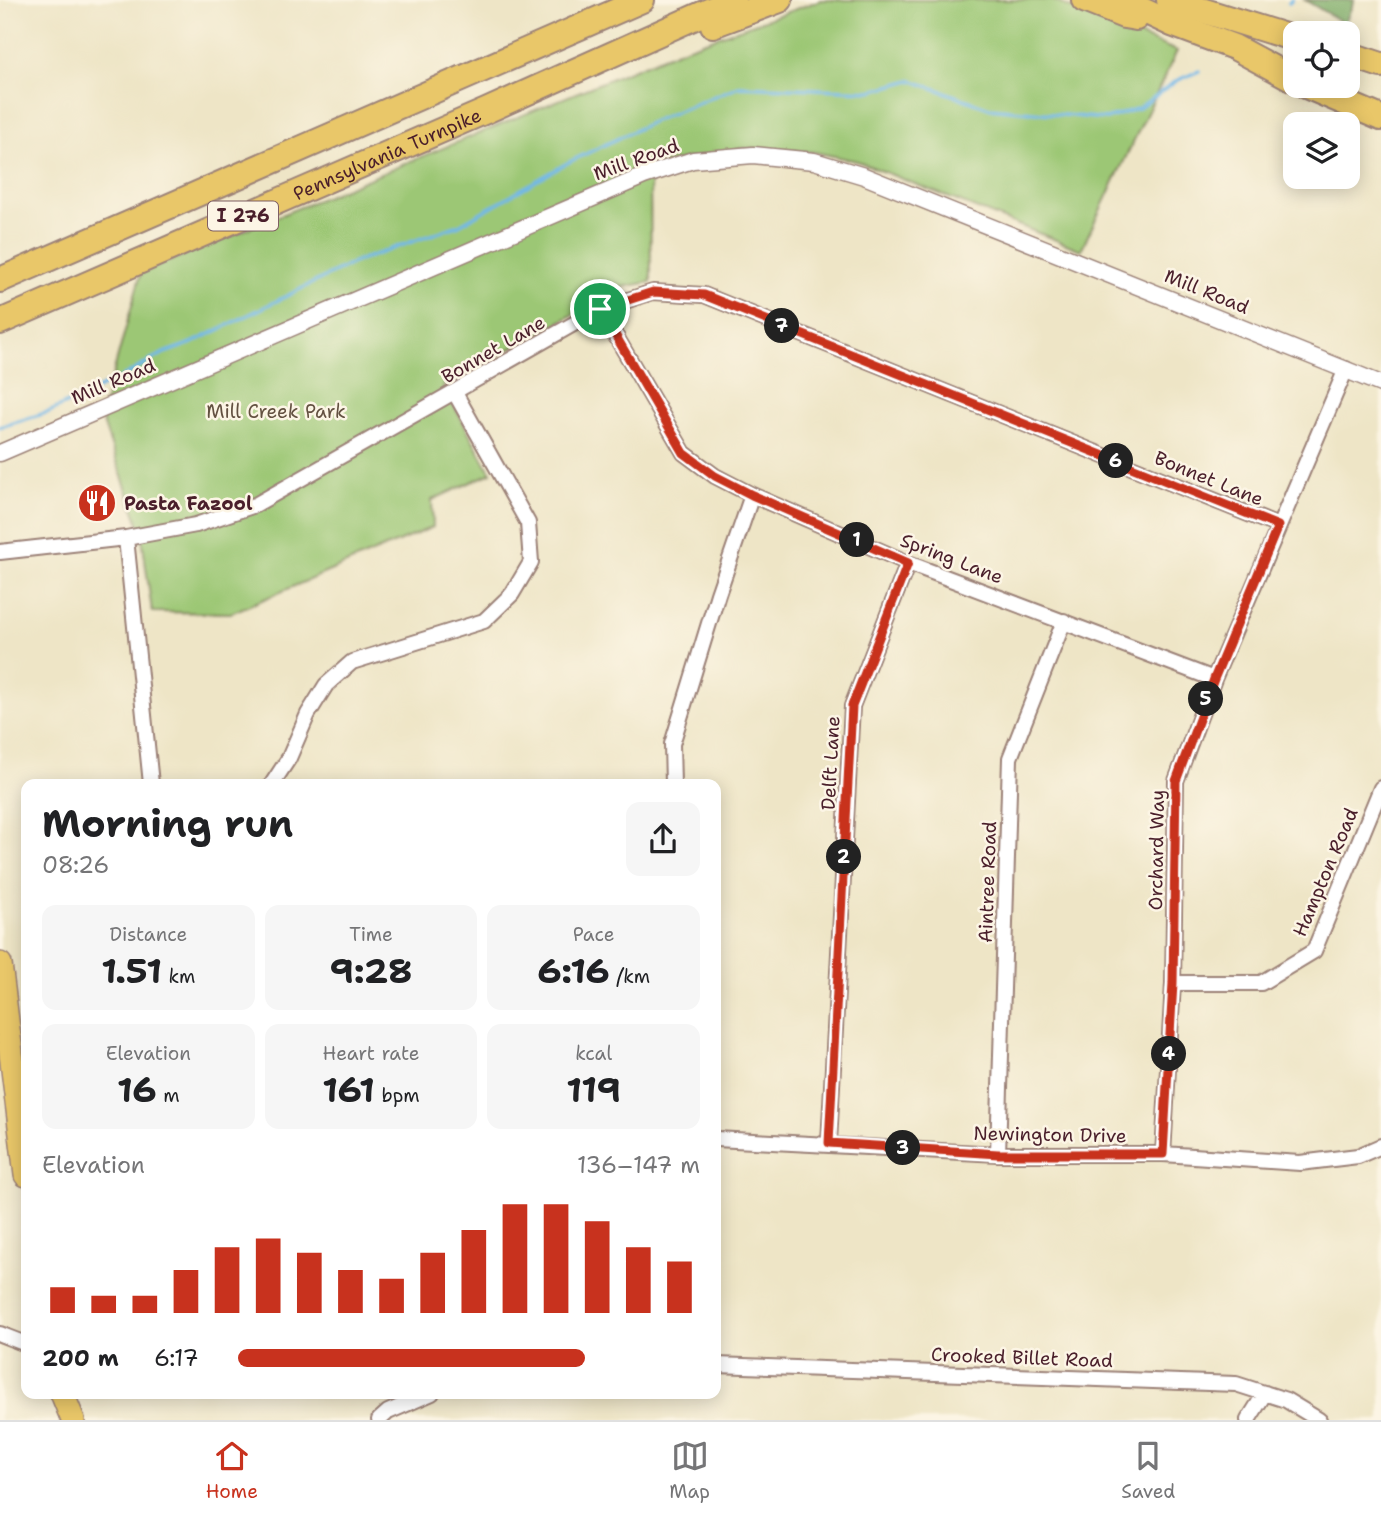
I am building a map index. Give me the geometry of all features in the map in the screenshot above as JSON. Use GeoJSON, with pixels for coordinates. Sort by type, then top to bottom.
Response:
{"type":"FeatureCollection","features":[{"type":"Feature","properties":{"kind":"highway","name":"Pennsylvania Turnpike"},"geometry":{"type":"LineString","coordinates":[[0,280],[642,0]]}},
{"type":"Feature","properties":{"kind":"highway","name":"Pennsylvania Turnpike"},"geometry":{"type":"LineString","coordinates":[[0,322],[486,111],[733,0]]}},
{"type":"Feature","properties":{"kind":"highway"},"geometry":{"type":"LineString","coordinates":[[486,111],[780,0]]}},
{"type":"Feature","properties":{"kind":"highway"},"geometry":{"type":"LineString","coordinates":[[1084,0],[1124,16],[1170,12],[1283,74]]}},
{"type":"Feature","properties":{"kind":"highway"},"geometry":{"type":"LineString","coordinates":[[1121,0],[1283,35]]}},
{"type":"Feature","properties":{"kind":"highway"},"geometry":{"type":"LineString","coordinates":[[1214,0],[1254,27]]}},
{"type":"Feature","properties":{"kind":"highway"},"geometry":{"type":"LineString","coordinates":[[1360,58],[1381,65]]}},
{"type":"Feature","properties":{"kind":"highway"},"geometry":{"type":"LineString","coordinates":[[1334,98],[1381,118]]}},
{"type":"Feature","properties":{"kind":"highway"},"geometry":{"type":"LineString","coordinates":[[0,964],[21,1101]]}},
{"type":"Feature","properties":{"kind":"highway"},"geometry":{"type":"LineString","coordinates":[[64,1399],[73,1420]]}},
{"type":"Feature","properties":{"kind":"street","name":"Mill Road"},"geometry":{"type":"LineString","coordinates":[[0,453],[644,176],[693,160],[753,155],[814,161],[864,176],[1381,384]]}},
{"type":"Feature","properties":{"kind":"street","name":"Bonnet Lane"},"geometry":{"type":"LineString","coordinates":[[0,552],[126,538],[196,525],[255,505],[600,309],[653,292],[704,295],[1278,526]]}},
{"type":"Feature","properties":{"kind":"street","name":"Spring Lane"},"geometry":{"type":"LineString","coordinates":[[600,309],[684,453],[715,476],[752,495],[908,563],[1214,679]]}},
{"type":"Feature","properties":{"kind":"street","name":"Orchard Way"},"geometry":{"type":"LineString","coordinates":[[1163,1154],[1173,983],[1176,781],[1214,679],[1346,369]]}},
{"type":"Feature","properties":{"kind":"street"},"geometry":{"type":"LineString","coordinates":[[275,779],[289,758],[308,714],[334,677],[352,662],[485,621],[512,594],[531,562],[528,523],[455,393]]}},
{"type":"Feature","properties":{"kind":"street"},"geometry":{"type":"LineString","coordinates":[[673,779],[672,744],[752,495]]}},
{"type":"Feature","properties":{"kind":"street"},"geometry":{"type":"LineString","coordinates":[[126,538],[150,779]]}},
{"type":"Feature","properties":{"kind":"street","name":"Delft Lane"},"geometry":{"type":"LineString","coordinates":[[829,1143],[852,706],[908,563]]}},
{"type":"Feature","properties":{"kind":"street","name":"Aintree Road"},"geometry":{"type":"LineString","coordinates":[[998,1154],[1010,758],[1064,621]]}},
{"type":"Feature","properties":{"kind":"street","name":"Hampton Road"},"geometry":{"type":"LineString","coordinates":[[1173,983],[1261,983],[1314,951],[1381,788]]}},
{"type":"Feature","properties":{"kind":"street","name":"Newington Drive"},"geometry":{"type":"LineString","coordinates":[[721,1139],[998,1154],[1163,1154],[1300,1163],[1358,1156],[1381,1146]]}},
{"type":"Feature","properties":{"kind":"street"},"geometry":{"type":"LineString","coordinates":[[0,1334],[21,1342]]}},
{"type":"Feature","properties":{"kind":"street","name":"Crooked Billet Road"},"geometry":{"type":"LineString","coordinates":[[721,1365],[1236,1384],[1286,1400],[1318,1420]]}},
{"type":"Feature","properties":{"kind":"street"},"geometry":{"type":"LineString","coordinates":[[1248,1420],[1265,1393]]}},
{"type":"Feature","properties":{"kind":"street"},"geometry":{"type":"LineString","coordinates":[[379,1420],[388,1412],[418,1399]]}},
{"type":"Feature","properties":{"kind":"green space","name":"Mill Creek Park"},"geometry":{"type":"Polygon","coordinates":[[[821,0],[1052,0],[1177,51],[1081,250],[857,161],[814,152],[744,148],[650,166],[651,282],[623,287],[443,386],[491,473],[432,500],[433,527],[231,613],[152,612],[141,530],[101,417],[141,273],[680,50],[821,0]]]}},
{"type":"Feature","properties":{"kind":"green space"},"geometry":{"type":"Polygon","coordinates":[[[1305,0],[1354,0],[1346,21],[1340,21],[1305,0]]]}},
{"type":"Feature","properties":{"kind":"waterway"},"geometry":{"type":"LineString","coordinates":[[1289,3],[1292,0]]}},
{"type":"Feature","properties":{"kind":"waterway"},"geometry":{"type":"LineString","coordinates":[[0,427],[49,412],[122,377],[164,353],[192,343],[355,262],[459,225],[569,162],[656,120],[739,86],[871,91],[911,80],[989,108],[1106,119],[1139,108],[1176,81],[1199,71]]}},
{"type":"Feature","properties":{"kind":"place","name":"Pasta Fazool"},"geometry":{"type":"Point","coordinates":[97,503]}},
{"type":"Feature","properties":{"kind":"route"},"geometry":{"type":"LineString","coordinates":[[653,292],[704,295],[1278,526],[1214,679],[1176,781],[1173,983],[1163,1154],[998,1154],[829,1143],[852,706],[908,563],[752,495],[715,476],[684,453],[600,309],[653,292]]}}]}
